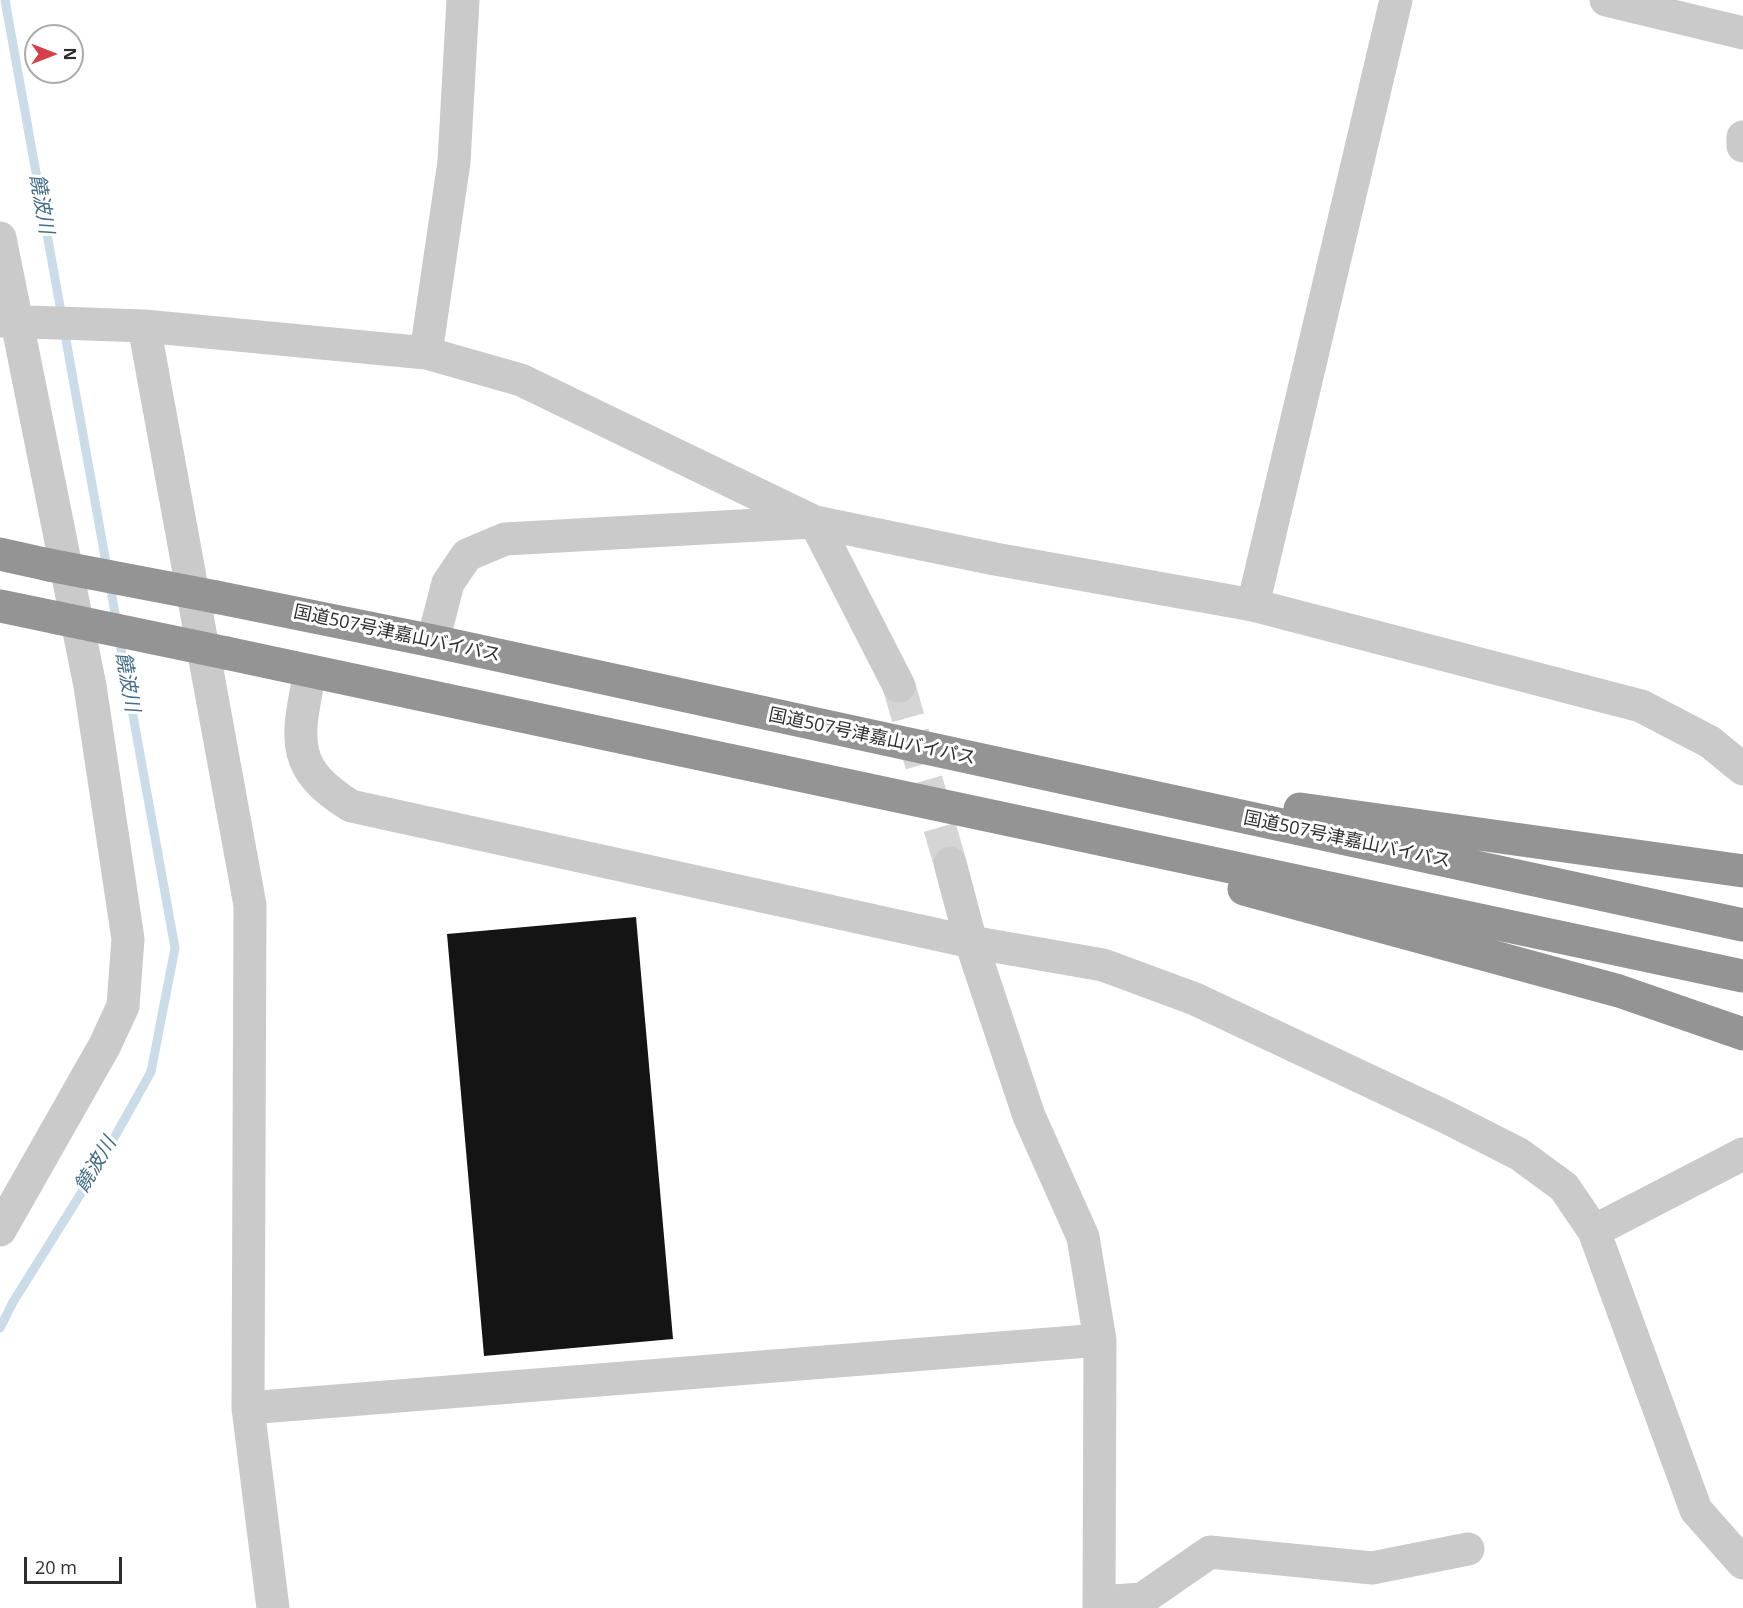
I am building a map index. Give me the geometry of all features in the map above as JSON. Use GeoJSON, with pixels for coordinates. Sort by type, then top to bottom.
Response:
{"type":"FeatureCollection","features":[{"type":"Feature","properties":{"kind":"highway","name":"国道507号津嘉山バイパス"},"geometry":{"type":"LineString","coordinates":[[0,554],[433,641],[1743,925]]}},
{"type":"Feature","properties":{"kind":"highway"},"geometry":{"type":"LineString","coordinates":[[0,606],[984,813],[1743,976]]}},
{"type":"Feature","properties":{"kind":"highway"},"geometry":{"type":"LineString","coordinates":[[996,764],[1743,872]]}},
{"type":"Feature","properties":{"kind":"highway"},"geometry":{"type":"LineString","coordinates":[[984,813],[1334,915],[1619,991],[1743,1034]]}},
{"type":"Feature","properties":{"kind":"street"},"geometry":{"type":"LineString","coordinates":[[426,353],[454,162],[463,0]]}},
{"type":"Feature","properties":{"kind":"street"},"geometry":{"type":"LineString","coordinates":[[1253,605],[1396,0]]}},
{"type":"Feature","properties":{"kind":"street"},"geometry":{"type":"LineString","coordinates":[[1606,0],[1743,33]]}},
{"type":"Feature","properties":{"kind":"street"},"geometry":{"type":"LineString","coordinates":[[1743,137],[1743,146]]}},
{"type":"Feature","properties":{"kind":"street"},"geometry":{"type":"LineString","coordinates":[[0,238],[9,322],[90,687],[128,939],[123,1006],[105,1046],[0,1230]]}},
{"type":"Feature","properties":{"kind":"street"},"geometry":{"type":"LineString","coordinates":[[9,322],[144,326],[426,353],[521,380],[814,522],[995,559],[1253,605],[1641,706],[1710,742],[1743,769]]}},
{"type":"Feature","properties":{"kind":"street"},"geometry":{"type":"LineString","coordinates":[[144,326],[250,905],[248,1408],[273,1608]]}},
{"type":"Feature","properties":{"kind":"street"},"geometry":{"type":"LineString","coordinates":[[433,641],[448,584],[467,555],[505,539],[814,522]]}},
{"type":"Feature","properties":{"kind":"street"},"geometry":{"type":"LineString","coordinates":[[814,522],[899,686]]}},
{"type":"Feature","properties":{"kind":"street"},"geometry":{"type":"LineString","coordinates":[[310,671],[299,737],[308,768],[324,790],[351,806],[970,942],[1103,965],[1195,999],[1446,1117],[1518,1154],[1564,1187],[1594,1231],[1696,1510],[1743,1563]]}},
{"type":"Feature","properties":{"kind":"street"},"geometry":{"type":"LineString","coordinates":[[950,863],[970,942],[1029,1116],[1083,1237],[1100,1340],[1099,1605],[1142,1599],[1210,1552],[1372,1568],[1468,1549]]}},
{"type":"Feature","properties":{"kind":"street"},"geometry":{"type":"LineString","coordinates":[[1594,1231],[1743,1154]]}},
{"type":"Feature","properties":{"kind":"street"},"geometry":{"type":"LineString","coordinates":[[248,1408],[1100,1340]]}},
{"type":"Feature","properties":{"kind":"building"},"geometry":{"type":"Polygon","coordinates":[[[636,917],[673,1339],[484,1356],[447,934],[636,917]]]}},
{"type":"Feature","properties":{"kind":"waterway","name":"饒波川"},"geometry":{"type":"LineString","coordinates":[[5,0],[117,624]]}},
{"type":"Feature","properties":{"kind":"waterway","name":"饒波川"},"geometry":{"type":"LineString","coordinates":[[0,1328],[13,1302],[100,1163],[151,1072],[175,948],[119,638]]}},
{"type":"Feature","properties":{"kind":"tunnel"},"geometry":{"type":"LineString","coordinates":[[899,686],[950,863]]}}]}
